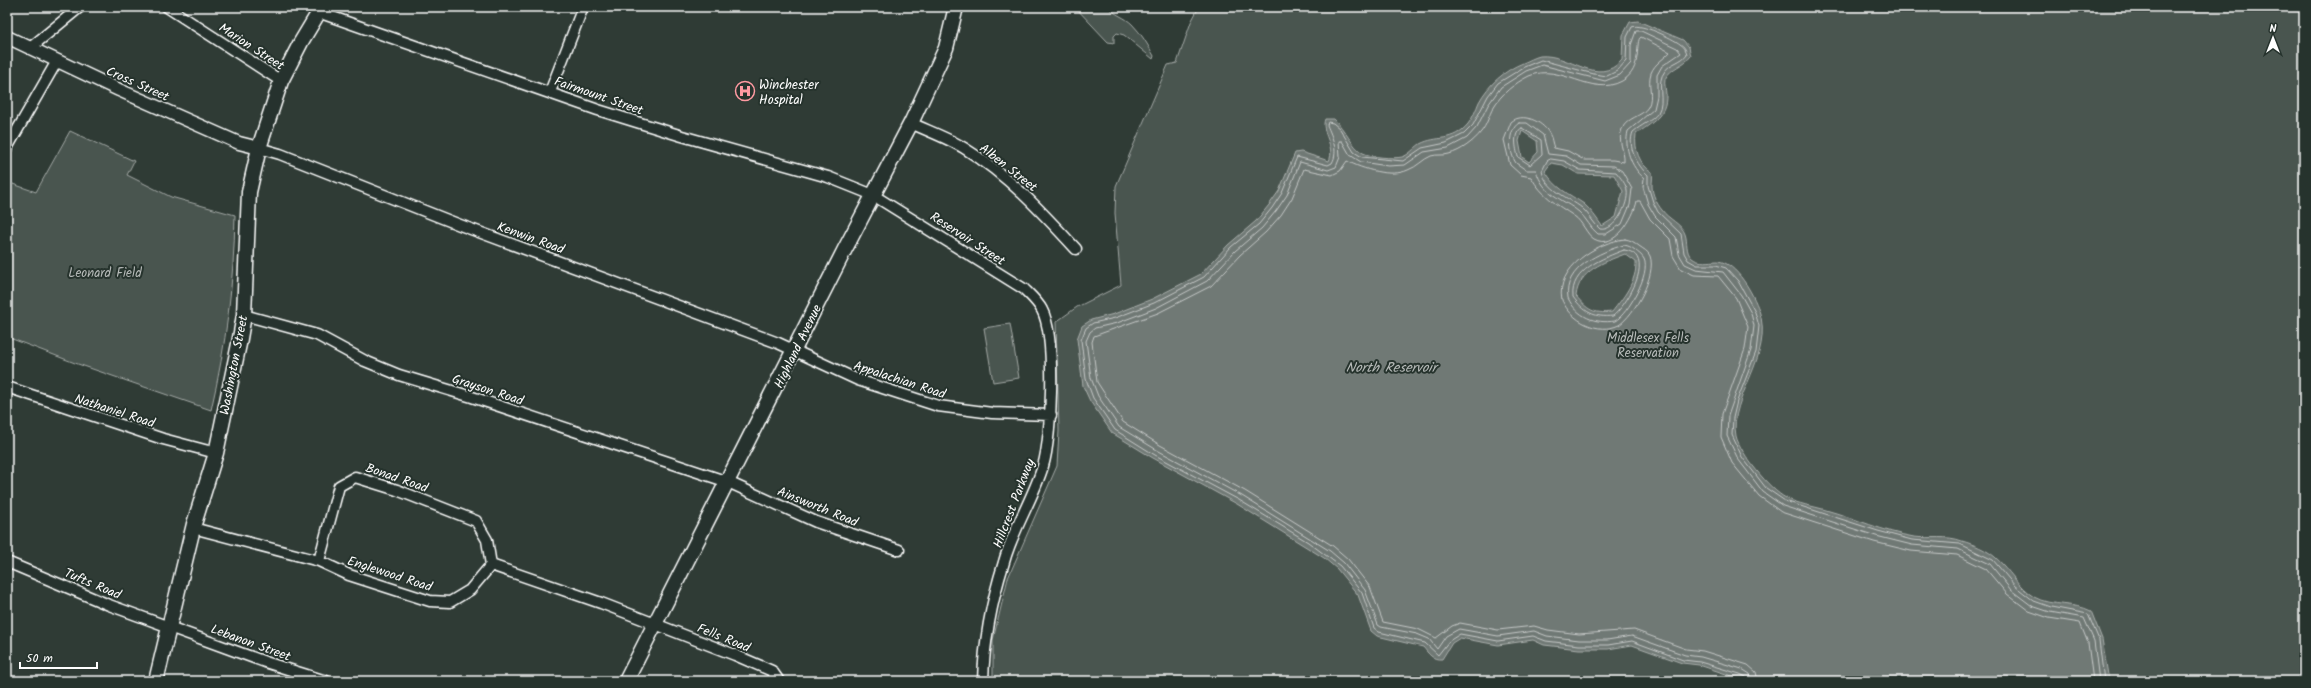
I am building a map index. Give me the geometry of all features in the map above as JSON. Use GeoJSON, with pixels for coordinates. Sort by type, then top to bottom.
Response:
{"type":"FeatureCollection","features":[{"type":"Feature","properties":{"kind":"main road","name":"Highland Avenue"},"geometry":{"type":"LineString","coordinates":[[626,681],[911,123],[946,48],[956,7]]}},
{"type":"Feature","properties":{"kind":"main road","name":"Washington Street"},"geometry":{"type":"LineString","coordinates":[[156,681],[193,528],[216,453],[244,315],[249,192],[259,148],[281,81],[320,10]]}},
{"type":"Feature","properties":{"kind":"street"},"geometry":{"type":"LineString","coordinates":[[30,48],[80,7]]}},
{"type":"Feature","properties":{"kind":"street","name":"Marion Street"},"geometry":{"type":"LineString","coordinates":[[167,7],[281,81]]}},
{"type":"Feature","properties":{"kind":"street"},"geometry":{"type":"LineString","coordinates":[[550,92],[583,7]]}},
{"type":"Feature","properties":{"kind":"street","name":"Fairmount Street"},"geometry":{"type":"LineString","coordinates":[[320,10],[550,92],[682,136],[828,177],[873,195]]}},
{"type":"Feature","properties":{"kind":"street","name":"Cross Street"},"geometry":{"type":"LineString","coordinates":[[7,37],[240,143],[259,148]]}},
{"type":"Feature","properties":{"kind":"street"},"geometry":{"type":"LineString","coordinates":[[7,148],[57,61]]}},
{"type":"Feature","properties":{"kind":"street","name":"Alben Street"},"geometry":{"type":"LineString","coordinates":[[911,123],[964,148],[1004,177],[1039,208],[1076,249]]}},
{"type":"Feature","properties":{"kind":"street","name":"Kenwin Road"},"geometry":{"type":"LineString","coordinates":[[259,148],[280,154],[460,225],[612,280],[794,351]]}},
{"type":"Feature","properties":{"kind":"street","name":"Reservoir Street"},"geometry":{"type":"LineString","coordinates":[[873,195],[1024,289],[1042,310]]}},
{"type":"Feature","properties":{"kind":"street","name":"Hillcrest Parkway"},"geometry":{"type":"LineString","coordinates":[[983,681],[984,651],[1004,561],[1043,466],[1051,415],[1050,346],[1042,310]]}},
{"type":"Feature","properties":{"kind":"street","name":"Grayson Road"},"geometry":{"type":"LineString","coordinates":[[244,315],[317,335],[365,360],[399,375],[472,397],[728,482]]}},
{"type":"Feature","properties":{"kind":"street","name":"Appalachian Road"},"geometry":{"type":"LineString","coordinates":[[794,351],[858,380],[938,406],[992,413],[1051,415]]}},
{"type":"Feature","properties":{"kind":"street","name":"Nathaniel Road"},"geometry":{"type":"LineString","coordinates":[[7,387],[82,413],[216,453]]}},
{"type":"Feature","properties":{"kind":"street","name":"Bonad Road"},"geometry":{"type":"LineString","coordinates":[[319,561],[339,486],[355,477],[397,490],[476,521],[487,540],[491,565]]}},
{"type":"Feature","properties":{"kind":"street","name":"Ainsworth Road"},"geometry":{"type":"LineString","coordinates":[[728,482],[816,522],[899,550]]}},
{"type":"Feature","properties":{"kind":"street","name":"Englewood Road"},"geometry":{"type":"LineString","coordinates":[[193,528],[319,561],[349,575],[430,601],[450,602],[470,590],[491,565]]}},
{"type":"Feature","properties":{"kind":"street","name":"Tufts Road"},"geometry":{"type":"LineString","coordinates":[[7,562],[109,605],[169,626]]}},
{"type":"Feature","properties":{"kind":"street"},"geometry":{"type":"LineString","coordinates":[[491,565],[601,603],[655,624]]}},
{"type":"Feature","properties":{"kind":"street","name":"Fells Road"},"geometry":{"type":"LineString","coordinates":[[655,624],[772,671],[779,681]]}},
{"type":"Feature","properties":{"kind":"street","name":"Lebanon Street"},"geometry":{"type":"LineString","coordinates":[[169,626],[265,662],[326,681]]}},
{"type":"Feature","properties":{"kind":"green space"},"geometry":{"type":"Polygon","coordinates":[[[1075,7],[1108,7],[1135,28],[1152,52],[1154,56],[1153,59],[1124,35],[1117,33],[1114,36],[1114,43],[1108,42],[1075,7]]]}},
{"type":"Feature","properties":{"kind":"green space","name":"Middlesex Fells Reservation"},"geometry":{"type":"Polygon","coordinates":[[[1199,7],[2304,7],[2304,681],[993,681],[993,640],[1008,578],[1057,466],[1059,431],[1056,322],[1077,307],[1121,285],[1115,213],[1116,186],[1168,65],[1177,63],[1191,22],[1199,7]]]}},
{"type":"Feature","properties":{"kind":"green space","name":"Leonard Field"},"geometry":{"type":"Polygon","coordinates":[[[70,131],[134,161],[127,175],[171,197],[235,215],[231,289],[225,338],[211,410],[75,363],[7,337],[7,182],[36,192],[70,131]]]}},
{"type":"Feature","properties":{"kind":"green space"},"geometry":{"type":"Polygon","coordinates":[[[1010,324],[1019,378],[993,382],[984,328],[1010,324]]]}},
{"type":"Feature","properties":{"kind":"water","name":"North Reservoir"},"geometry":{"type":"Polygon","coordinates":[[[1638,21],[1683,40],[1689,47],[1691,56],[1671,72],[1665,79],[1666,102],[1664,108],[1657,118],[1636,134],[1636,145],[1638,156],[1647,169],[1652,172],[1652,189],[1654,196],[1660,208],[1683,230],[1690,256],[1698,261],[1718,261],[1732,267],[1743,280],[1753,296],[1759,310],[1762,327],[1761,344],[1757,360],[1738,407],[1735,422],[1736,436],[1749,461],[1779,494],[1786,498],[1903,535],[1920,538],[1950,538],[1971,544],[1992,554],[2023,588],[2034,597],[2048,602],[2077,606],[2091,611],[2102,639],[2109,681],[1747,681],[1699,665],[1682,663],[1632,645],[1608,649],[1579,649],[1544,645],[1533,640],[1498,645],[1460,638],[1452,643],[1442,659],[1436,659],[1423,647],[1377,636],[1371,631],[1358,595],[1337,569],[1324,558],[1237,504],[1153,458],[1112,433],[1090,401],[1083,386],[1077,339],[1082,326],[1091,320],[1114,314],[1152,299],[1201,274],[1228,245],[1256,221],[1269,205],[1279,191],[1295,153],[1301,152],[1329,161],[1331,150],[1324,129],[1325,119],[1334,119],[1356,147],[1363,153],[1371,156],[1393,158],[1402,157],[1426,141],[1444,138],[1456,134],[1462,130],[1470,122],[1479,102],[1492,84],[1516,66],[1534,58],[1540,56],[1551,56],[1593,70],[1603,71],[1613,68],[1622,60],[1623,35],[1630,22],[1638,21]],[[1522,131],[1519,141],[1522,157],[1529,162],[1538,152],[1537,141],[1522,131]],[[1551,163],[1545,171],[1553,182],[1587,206],[1602,226],[1616,217],[1623,191],[1614,175],[1578,174],[1563,165],[1551,163]],[[1625,254],[1601,264],[1587,273],[1578,287],[1576,296],[1584,305],[1595,312],[1612,312],[1625,295],[1632,282],[1636,269],[1636,262],[1625,254]]]}},
{"type":"Feature","properties":{"kind":"place","name":"Winchester Hospital"},"geometry":{"type":"Point","coordinates":[745,91]}}]}
